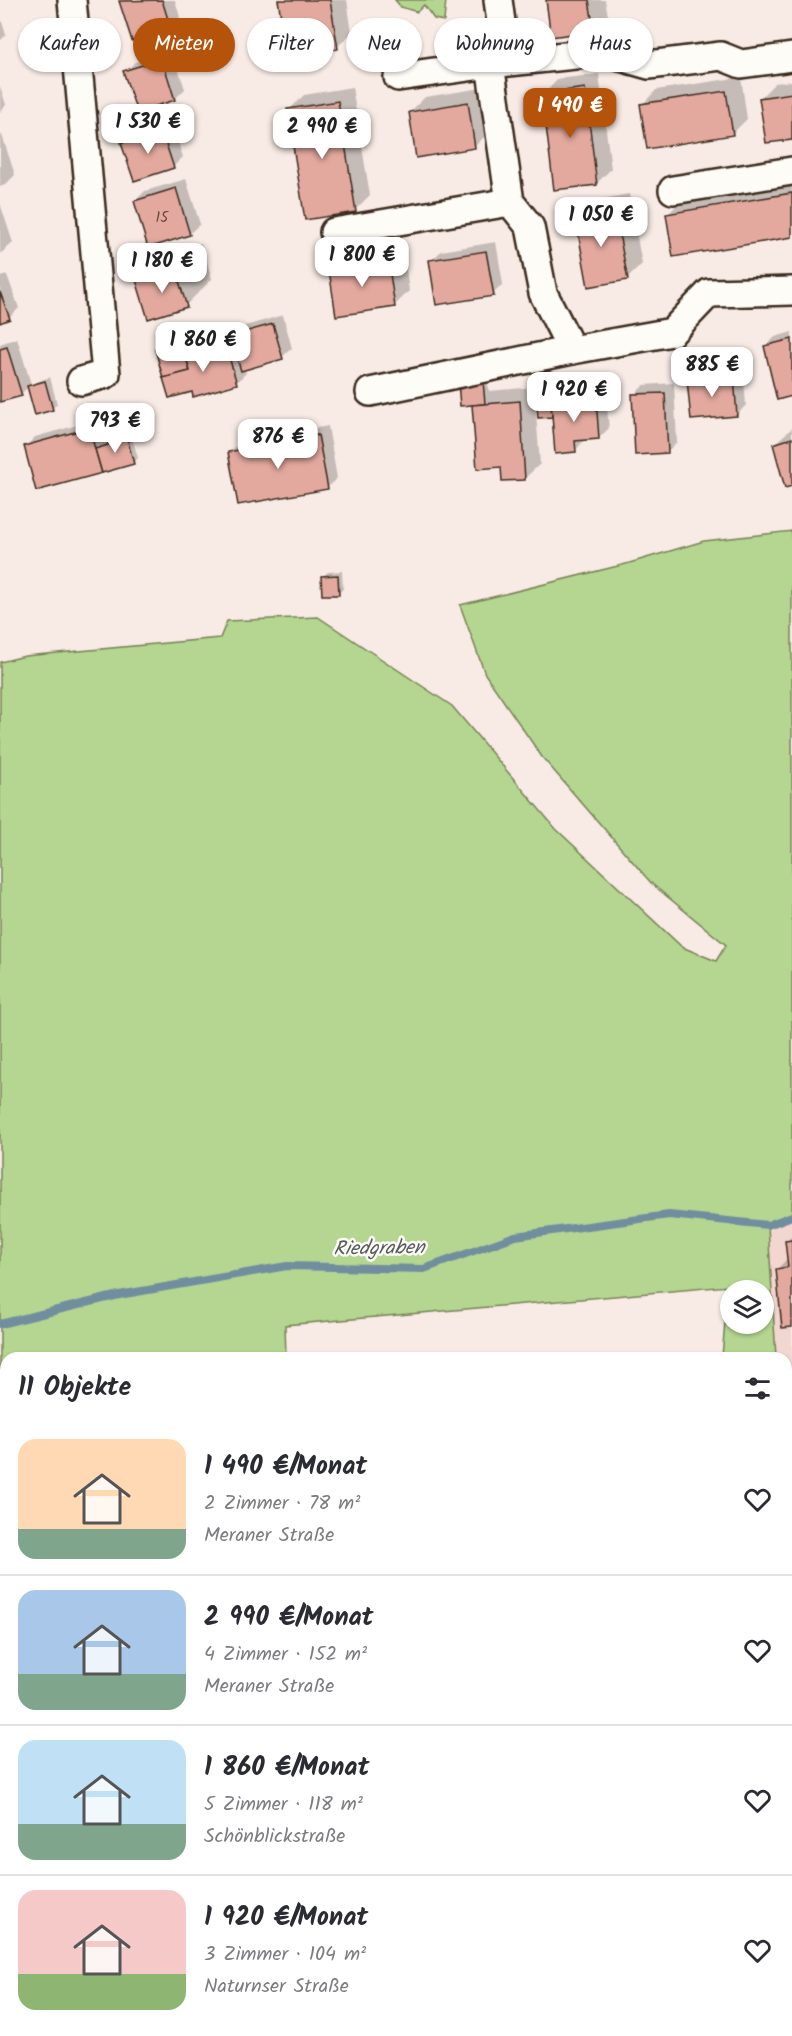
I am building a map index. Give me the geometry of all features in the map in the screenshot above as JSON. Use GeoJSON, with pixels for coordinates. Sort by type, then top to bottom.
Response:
{"type":"FeatureCollection","features":[{"type":"Feature","properties":{"kind":"street"},"geometry":{"type":"LineString","coordinates":[[72,0],[106,374],[81,381]]}},
{"type":"Feature","properties":{"kind":"street"},"geometry":{"type":"LineString","coordinates":[[498,0],[500,18]]}},
{"type":"Feature","properties":{"kind":"street"},"geometry":{"type":"LineString","coordinates":[[556,57],[603,52],[649,65],[721,56],[741,64],[792,57]]}},
{"type":"Feature","properties":{"kind":"street"},"geometry":{"type":"LineString","coordinates":[[398,77],[434,72]]}},
{"type":"Feature","properties":{"kind":"street"},"geometry":{"type":"LineString","coordinates":[[491,72],[510,202],[530,227],[543,293],[572,350]]}},
{"type":"Feature","properties":{"kind":"street"},"geometry":{"type":"LineString","coordinates":[[673,190],[792,171]]}},
{"type":"Feature","properties":{"kind":"street"},"geometry":{"type":"LineString","coordinates":[[334,232],[510,202]]}},
{"type":"Feature","properties":{"kind":"street"},"geometry":{"type":"LineString","coordinates":[[369,392],[672,332],[709,293],[792,291]]}},
{"type":"Feature","properties":{"kind":"shaded area"},"geometry":{"type":"Polygon","coordinates":[[[792,1216],[792,1352],[776,1352],[774,1280],[771,1280],[768,1225],[792,1216]]]}},
{"type":"Feature","properties":{"kind":"green space"},"geometry":{"type":"Polygon","coordinates":[[[395,0],[446,0],[444,18],[434,19],[424,5],[417,12],[401,7],[395,0]]]}},
{"type":"Feature","properties":{"kind":"green space"},"geometry":{"type":"Polygon","coordinates":[[[792,531],[792,1216],[768,1226],[771,1280],[720,1280],[720,1287],[285,1325],[286,1352],[0,1352],[0,662],[25,656],[220,638],[227,621],[318,617],[452,706],[556,829],[682,947],[716,961],[726,945],[652,884],[542,757],[485,674],[460,605],[626,564],[704,541],[792,531]]]}},
{"type":"Feature","properties":{"kind":"green space"},"geometry":{"type":"Polygon","coordinates":[[[774,1324],[776,1352],[722,1352],[724,1334],[774,1334],[774,1324]]]}},
{"type":"Feature","properties":{"kind":"building"},"geometry":{"type":"Polygon","coordinates":[[[162,0],[168,18],[133,18],[132,41],[119,1],[162,0]]]}},
{"type":"Feature","properties":{"kind":"building"},"geometry":{"type":"Polygon","coordinates":[[[278,0],[330,0],[333,18],[281,18],[278,0]]]}},
{"type":"Feature","properties":{"kind":"building"},"geometry":{"type":"Polygon","coordinates":[[[546,0],[589,0],[592,18],[568,18],[568,35],[556,36],[556,18],[548,18],[546,0]]]}},
{"type":"Feature","properties":{"kind":"building"},"geometry":{"type":"Polygon","coordinates":[[[334,24],[338,49],[334,50],[334,24]]]}},
{"type":"Feature","properties":{"kind":"building"},"geometry":{"type":"Polygon","coordinates":[[[133,68],[133,72],[166,72],[175,100],[137,112],[123,71],[133,68]]]}},
{"type":"Feature","properties":{"kind":"building"},"geometry":{"type":"Polygon","coordinates":[[[585,88],[597,185],[554,190],[542,94],[585,88]]]}},
{"type":"Feature","properties":{"kind":"building"},"geometry":{"type":"Polygon","coordinates":[[[726,91],[733,135],[647,149],[640,104],[726,91]]]}},
{"type":"Feature","properties":{"kind":"building"},"geometry":{"type":"Polygon","coordinates":[[[792,93],[792,140],[766,143],[759,98],[792,93]]]}},
{"type":"Feature","properties":{"kind":"building"},"geometry":{"type":"Polygon","coordinates":[[[338,101],[356,212],[305,220],[287,109],[338,101]]]}},
{"type":"Feature","properties":{"kind":"building"},"geometry":{"type":"Polygon","coordinates":[[[468,102],[475,148],[416,158],[409,112],[468,102]]]}},
{"type":"Feature","properties":{"kind":"building"},"geometry":{"type":"Polygon","coordinates":[[[161,129],[174,168],[134,181],[121,143],[161,129]]]}},
{"type":"Feature","properties":{"kind":"building"},"geometry":{"type":"Polygon","coordinates":[[[176,188],[190,235],[148,248],[134,201],[176,188]]]}},
{"type":"Feature","properties":{"kind":"building"},"geometry":{"type":"Polygon","coordinates":[[[792,193],[792,237],[673,257],[666,214],[792,193]]]}},
{"type":"Feature","properties":{"kind":"building"},"geometry":{"type":"Polygon","coordinates":[[[614,208],[628,280],[588,287],[575,216],[614,208]]]}},
{"type":"Feature","properties":{"kind":"building"},"geometry":{"type":"Polygon","coordinates":[[[486,251],[494,296],[436,305],[429,260],[486,251]]]}},
{"type":"Feature","properties":{"kind":"building"},"geometry":{"type":"Polygon","coordinates":[[[388,261],[395,307],[336,316],[329,270],[388,261]]]}},
{"type":"Feature","properties":{"kind":"building"},"geometry":{"type":"Polygon","coordinates":[[[175,268],[187,307],[148,319],[136,280],[175,268]]]}},
{"type":"Feature","properties":{"kind":"building"},"geometry":{"type":"Polygon","coordinates":[[[0,292],[10,319],[0,323],[0,292]]]}},
{"type":"Feature","properties":{"kind":"building"},"geometry":{"type":"Polygon","coordinates":[[[273,324],[283,359],[241,371],[230,336],[273,324]]]}},
{"type":"Feature","properties":{"kind":"building"},"geometry":{"type":"Polygon","coordinates":[[[792,339],[792,396],[777,400],[764,346],[792,339]]]}},
{"type":"Feature","properties":{"kind":"building"},"geometry":{"type":"Polygon","coordinates":[[[177,343],[181,356],[185,354],[190,371],[163,378],[155,349],[177,343]]]}},
{"type":"Feature","properties":{"kind":"building"},"geometry":{"type":"Polygon","coordinates":[[[225,343],[237,384],[193,397],[192,392],[169,398],[163,378],[190,371],[185,354],[225,343]]]}},
{"type":"Feature","properties":{"kind":"building"},"geometry":{"type":"Polygon","coordinates":[[[7,347],[22,396],[0,402],[0,349],[7,347]]]}},
{"type":"Feature","properties":{"kind":"building"},"geometry":{"type":"Polygon","coordinates":[[[734,376],[737,416],[691,420],[687,380],[734,376]]]}},
{"type":"Feature","properties":{"kind":"building"},"geometry":{"type":"Polygon","coordinates":[[[483,380],[485,404],[460,406],[458,382],[483,380]]]}},
{"type":"Feature","properties":{"kind":"building"},"geometry":{"type":"Polygon","coordinates":[[[45,381],[53,410],[35,415],[27,386],[45,381]]]}},
{"type":"Feature","properties":{"kind":"building"},"geometry":{"type":"Polygon","coordinates":[[[560,390],[561,401],[551,402],[552,417],[538,418],[536,392],[560,390]]]}},
{"type":"Feature","properties":{"kind":"building"},"geometry":{"type":"Polygon","coordinates":[[[665,393],[668,453],[635,455],[632,394],[665,393]]]}},
{"type":"Feature","properties":{"kind":"building"},"geometry":{"type":"Polygon","coordinates":[[[596,398],[599,439],[575,441],[576,452],[555,454],[551,402],[596,398]]]}},
{"type":"Feature","properties":{"kind":"building"},"geometry":{"type":"Polygon","coordinates":[[[520,401],[525,480],[502,481],[501,467],[477,469],[472,405],[520,401]]]}},
{"type":"Feature","properties":{"kind":"building"},"geometry":{"type":"Polygon","coordinates":[[[89,428],[102,473],[36,491],[24,446],[89,428]]]}},
{"type":"Feature","properties":{"kind":"building"},"geometry":{"type":"Polygon","coordinates":[[[126,434],[134,464],[102,473],[95,449],[108,445],[107,440],[126,434]]]}},
{"type":"Feature","properties":{"kind":"building"},"geometry":{"type":"Polygon","coordinates":[[[318,435],[328,489],[238,505],[228,452],[318,435]]]}},
{"type":"Feature","properties":{"kind":"building"},"geometry":{"type":"Polygon","coordinates":[[[792,438],[792,486],[785,488],[773,444],[792,438]]]}},
{"type":"Feature","properties":{"kind":"building"},"geometry":{"type":"Polygon","coordinates":[[[338,575],[339,595],[322,595],[321,576],[338,575]]]}},
{"type":"Feature","properties":{"kind":"building"},"geometry":{"type":"Polygon","coordinates":[[[792,1240],[792,1327],[782,1328],[776,1269],[788,1267],[785,1241],[792,1240]]]}},
{"type":"Feature","properties":{"kind":"waterway","name":"Riedgraben"},"geometry":{"type":"LineString","coordinates":[[0,1324],[119,1295],[287,1266],[424,1269],[515,1236],[669,1215],[768,1225],[792,1216]]}}]}
